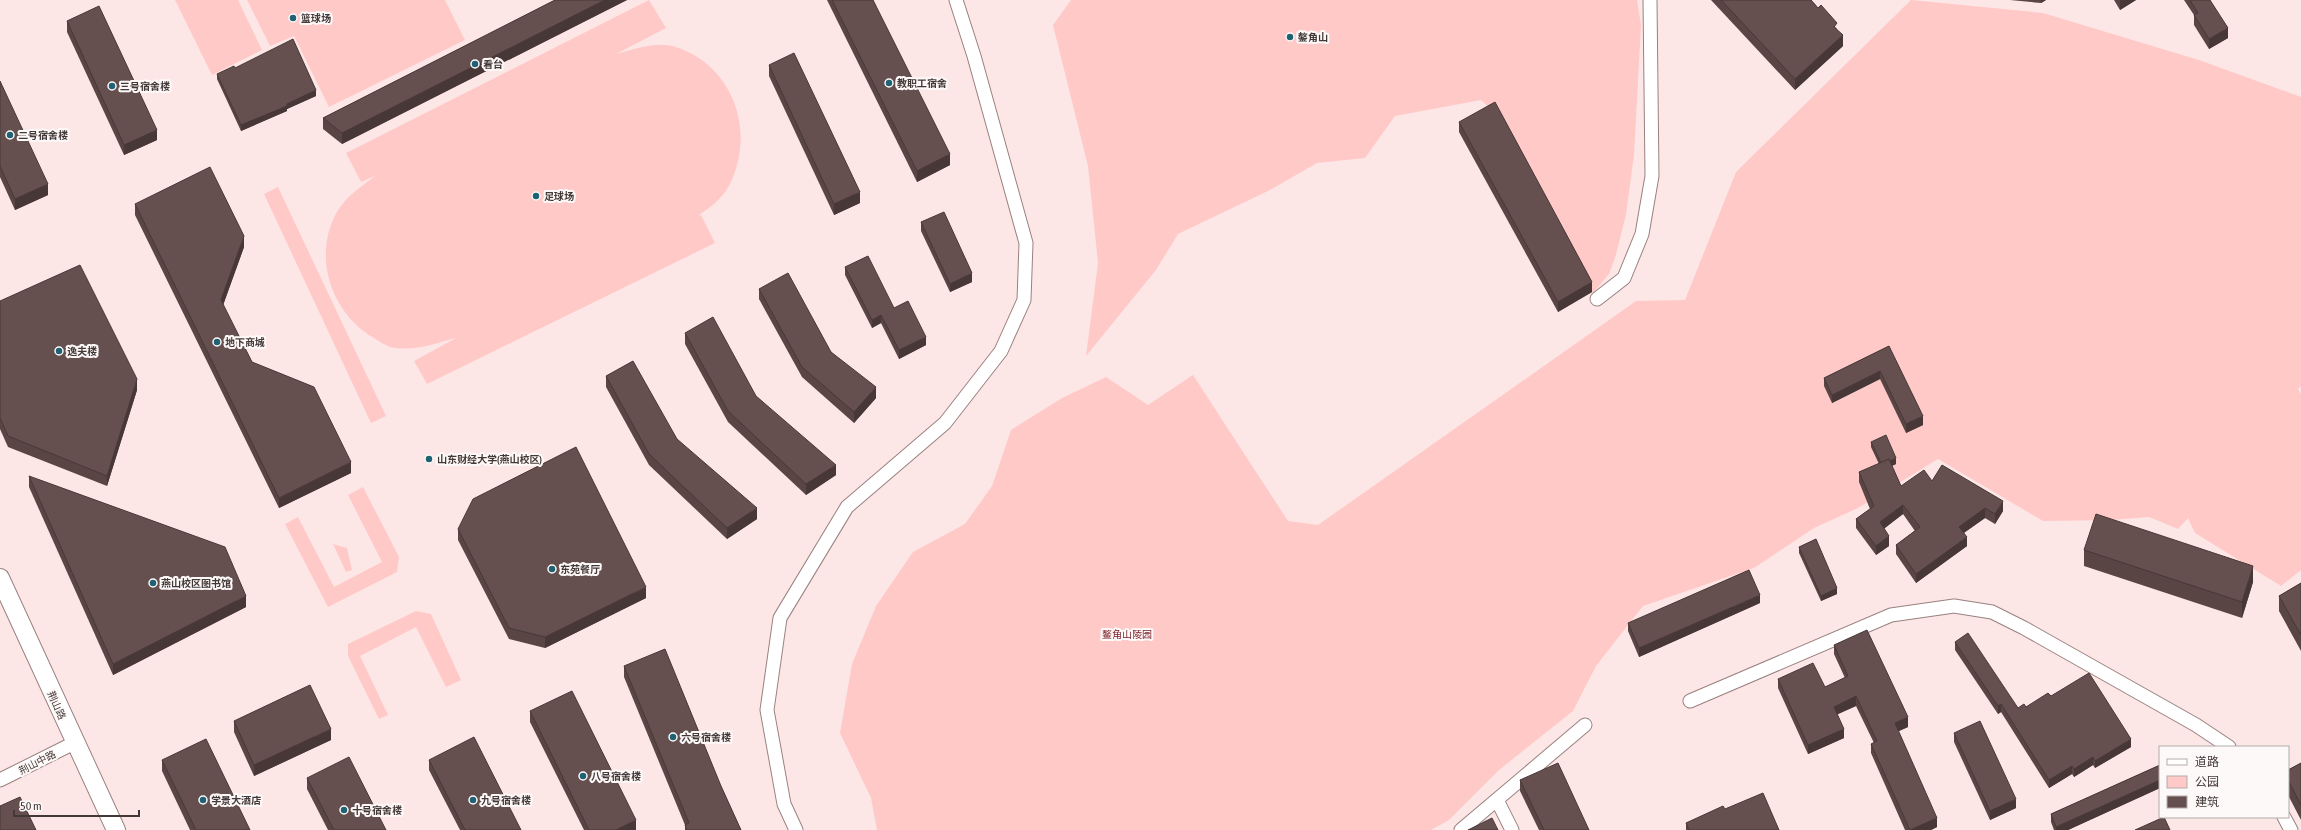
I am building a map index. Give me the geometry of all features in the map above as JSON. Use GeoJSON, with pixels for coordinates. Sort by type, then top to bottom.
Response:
{"type":"FeatureCollection","features":[{"type":"Feature","properties":{"kind":"main road","name":"荆山路"},"geometry":{"type":"LineString","coordinates":[[0,578],[74,743],[116,830]]}},
{"type":"Feature","properties":{"kind":"street"},"geometry":{"type":"LineString","coordinates":[[796,830],[784,804],[766,710],[780,618],[847,507],[945,423],[1002,351],[1024,300],[1026,243],[974,56],[956,0]]}},
{"type":"Feature","properties":{"kind":"street"},"geometry":{"type":"LineString","coordinates":[[1597,299],[1624,278],[1642,234],[1652,176],[1650,0]]}},
{"type":"Feature","properties":{"kind":"street"},"geometry":{"type":"LineString","coordinates":[[1690,701],[1891,615],[1954,606],[1992,612],[2024,628],[2196,725],[2228,746]]}},
{"type":"Feature","properties":{"kind":"street"},"geometry":{"type":"LineString","coordinates":[[1461,830],[1586,725]]}},
{"type":"Feature","properties":{"kind":"street","name":"荆山中路"},"geometry":{"type":"LineString","coordinates":[[0,780],[74,743]]}},
{"type":"Feature","properties":{"kind":"street"},"geometry":{"type":"LineString","coordinates":[[1497,800],[1512,830]]}},
{"type":"Feature","properties":{"kind":"street"},"geometry":{"type":"LineString","coordinates":[[2285,818],[2291,830]]}},
{"type":"Feature","properties":{"kind":"green space"},"geometry":{"type":"Polygon","coordinates":[[[175,0],[238,0],[262,50],[212,75],[175,0]]]}},
{"type":"Feature","properties":{"kind":"green space"},"geometry":{"type":"Polygon","coordinates":[[[247,0],[445,0],[465,40],[329,107],[294,36],[270,46],[247,0]]]}},
{"type":"Feature","properties":{"kind":"green space"},"geometry":{"type":"Polygon","coordinates":[[[649,0],[666,28],[616,54],[655,45],[679,48],[710,66],[721,79],[737,110],[741,144],[738,161],[733,176],[723,195],[698,216],[701,215],[715,243],[427,384],[414,361],[456,338],[416,348],[407,349],[390,347],[360,328],[348,316],[338,302],[331,286],[327,270],[326,253],[328,236],[333,220],[346,200],[375,176],[361,182],[346,153],[649,0]]]}},
{"type":"Feature","properties":{"kind":"green space"},"geometry":{"type":"Polygon","coordinates":[[[1071,0],[1637,0],[1641,25],[1634,155],[1626,215],[1615,258],[1609,274],[1593,293],[1495,113],[1481,100],[1395,116],[1365,158],[1317,163],[1270,190],[1178,234],[1156,270],[1086,356],[1098,263],[1088,166],[1053,25],[1071,0]]]}},
{"type":"Feature","properties":{"kind":"green space","name":"鳌角山陵园"},"geometry":{"type":"Polygon","coordinates":[[[1911,0],[2043,13],[2199,60],[2301,97],[2301,386],[2298,389],[2301,394],[2301,570],[2281,586],[2195,533],[2188,518],[2178,529],[2149,517],[2111,520],[2043,521],[1938,459],[1858,508],[1814,528],[1754,568],[1643,606],[1596,666],[1573,711],[1499,770],[1449,820],[1431,830],[877,830],[871,798],[840,733],[852,664],[876,606],[913,552],[965,524],[992,486],[1011,430],[1062,398],[1106,377],[1148,405],[1193,375],[1288,521],[1318,525],[1636,301],[1685,300],[1736,172],[1911,0]]]}},
{"type":"Feature","properties":{"kind":"green space"},"geometry":{"type":"Polygon","coordinates":[[[278,187],[386,416],[371,423],[264,194],[278,187]]]}},
{"type":"Feature","properties":{"kind":"green space"},"geometry":{"type":"Polygon","coordinates":[[[363,487],[399,557],[397,572],[328,607],[285,524],[298,517],[334,587],[382,562],[348,495],[363,487]]]}},
{"type":"Feature","properties":{"kind":"green space"},"geometry":{"type":"Polygon","coordinates":[[[333,544],[347,548],[352,570],[346,572],[333,544]]]}},
{"type":"Feature","properties":{"kind":"green space"},"geometry":{"type":"Polygon","coordinates":[[[416,611],[431,614],[461,680],[446,687],[416,627],[360,656],[388,715],[379,719],[348,656],[348,644],[416,611]]]}},
{"type":"Feature","properties":{"kind":"building"},"geometry":{"type":"Polygon","coordinates":[[[555,0],[605,0],[342,133],[323,118],[555,0]]]}},
{"type":"Feature","properties":{"kind":"building","name":"教职工宿舍"},"geometry":{"type":"Polygon","coordinates":[[[832,0],[873,0],[950,154],[917,171],[832,0]]]}},
{"type":"Feature","properties":{"kind":"building"},"geometry":{"type":"Polygon","coordinates":[[[1721,0],[1811,0],[1818,8],[1821,5],[1837,23],[1834,27],[1843,35],[1795,79],[1721,0]]]}},
{"type":"Feature","properties":{"kind":"building"},"geometry":{"type":"Polygon","coordinates":[[[2190,0],[2210,0],[2228,28],[2209,39],[2194,15],[2198,13],[2190,0]]]}},
{"type":"Feature","properties":{"kind":"building","name":"三号宿舍楼"},"geometry":{"type":"Polygon","coordinates":[[[99,6],[157,130],[124,145],[67,21],[99,6]]]}},
{"type":"Feature","properties":{"kind":"building"},"geometry":{"type":"Polygon","coordinates":[[[293,39],[316,90],[287,104],[287,106],[241,125],[217,74],[234,66],[235,68],[293,39]]]}},
{"type":"Feature","properties":{"kind":"building"},"geometry":{"type":"Polygon","coordinates":[[[794,53],[860,192],[834,204],[769,65],[794,53]]]}},
{"type":"Feature","properties":{"kind":"building","name":"二号宿舍楼"},"geometry":{"type":"Polygon","coordinates":[[[0,81],[48,184],[15,199],[0,166],[0,81]]]}},
{"type":"Feature","properties":{"kind":"building"},"geometry":{"type":"Polygon","coordinates":[[[1495,102],[1592,282],[1558,302],[1459,122],[1495,102]]]}},
{"type":"Feature","properties":{"kind":"building","name":"地下商城"},"geometry":{"type":"Polygon","coordinates":[[[210,167],[244,236],[221,300],[252,362],[314,387],[351,462],[279,498],[135,204],[210,167]]]}},
{"type":"Feature","properties":{"kind":"building"},"geometry":{"type":"Polygon","coordinates":[[[944,212],[972,273],[950,284],[921,222],[944,212]]]}},
{"type":"Feature","properties":{"kind":"building"},"geometry":{"type":"Polygon","coordinates":[[[868,256],[894,308],[908,301],[926,337],[899,350],[881,315],[872,320],[845,267],[868,256]]]}},
{"type":"Feature","properties":{"kind":"building","name":"逸夫楼"},"geometry":{"type":"Polygon","coordinates":[[[80,265],[137,379],[107,476],[8,436],[0,418],[0,301],[80,265]]]}},
{"type":"Feature","properties":{"kind":"building"},"geometry":{"type":"Polygon","coordinates":[[[788,273],[831,352],[876,387],[854,412],[802,367],[759,289],[788,273]]]}},
{"type":"Feature","properties":{"kind":"building"},"geometry":{"type":"Polygon","coordinates":[[[713,317],[756,396],[836,465],[806,484],[728,411],[685,333],[713,317]]]}},
{"type":"Feature","properties":{"kind":"building"},"geometry":{"type":"Polygon","coordinates":[[[1889,346],[1923,416],[1906,424],[1880,371],[1832,395],[1824,378],[1889,346]]]}},
{"type":"Feature","properties":{"kind":"building"},"geometry":{"type":"Polygon","coordinates":[[[633,361],[677,439],[757,508],[727,528],[649,454],[606,376],[633,361]]]}},
{"type":"Feature","properties":{"kind":"building"},"geometry":{"type":"Polygon","coordinates":[[[1886,435],[1896,458],[1890,461],[1889,459],[1881,463],[1871,442],[1886,435]]]}},
{"type":"Feature","properties":{"kind":"building","name":"东苑餐厅"},"geometry":{"type":"Polygon","coordinates":[[[576,447],[646,587],[545,637],[509,628],[458,529],[473,499],[576,447]]]}},
{"type":"Feature","properties":{"kind":"building"},"geometry":{"type":"Polygon","coordinates":[[[1889,459],[1901,486],[1924,470],[1932,481],[1942,465],[2003,501],[1995,514],[1985,508],[1959,527],[1967,537],[1916,574],[1896,545],[1920,527],[1903,505],[1880,522],[1889,536],[1876,546],[1856,519],[1874,506],[1859,472],[1889,459]]]}},
{"type":"Feature","properties":{"kind":"building","name":"燕山校区图书馆"},"geometry":{"type":"Polygon","coordinates":[[[29,476],[225,547],[246,596],[113,664],[29,476]]]}},
{"type":"Feature","properties":{"kind":"building"},"geometry":{"type":"Polygon","coordinates":[[[2096,514],[2253,566],[2242,602],[2084,550],[2096,514]]]}},
{"type":"Feature","properties":{"kind":"building"},"geometry":{"type":"Polygon","coordinates":[[[1816,539],[1837,588],[1821,596],[1799,547],[1816,539]]]}},
{"type":"Feature","properties":{"kind":"building"},"geometry":{"type":"Polygon","coordinates":[[[1749,570],[1760,595],[1639,648],[1628,623],[1749,570]]]}},
{"type":"Feature","properties":{"kind":"building"},"geometry":{"type":"Polygon","coordinates":[[[2301,583],[2301,635],[2279,596],[2301,583]]]}},
{"type":"Feature","properties":{"kind":"building"},"geometry":{"type":"Polygon","coordinates":[[[1867,630],[1908,717],[1895,723],[1937,818],[1910,830],[1871,744],[1877,741],[1856,696],[1834,707],[1844,729],[1808,745],[1778,679],[1813,663],[1825,687],[1848,676],[1834,645],[1867,630]]]}},
{"type":"Feature","properties":{"kind":"building"},"geometry":{"type":"Polygon","coordinates":[[[1968,633],[2018,708],[2024,704],[2026,707],[2048,693],[2051,696],[2089,673],[2131,739],[2095,761],[2093,757],[2074,769],[2072,766],[2049,780],[2001,704],[1998,706],[1955,642],[1968,633]]]}},
{"type":"Feature","properties":{"kind":"building","name":"六号宿舍楼"},"geometry":{"type":"Polygon","coordinates":[[[665,649],[721,786],[741,830],[687,830],[685,825],[689,823],[624,666],[665,649]]]}},
{"type":"Feature","properties":{"kind":"building"},"geometry":{"type":"Polygon","coordinates":[[[310,685],[331,729],[254,765],[234,721],[310,685]]]}},
{"type":"Feature","properties":{"kind":"building","name":"八号宿舍楼"},"geometry":{"type":"Polygon","coordinates":[[[572,691],[636,820],[616,830],[589,830],[530,711],[572,691]]]}},
{"type":"Feature","properties":{"kind":"building"},"geometry":{"type":"Polygon","coordinates":[[[1980,721],[2016,799],[1990,811],[1954,733],[1980,721]]]}},
{"type":"Feature","properties":{"kind":"building","name":"九号宿舍楼"},"geometry":{"type":"Polygon","coordinates":[[[474,737],[521,830],[465,830],[429,760],[474,737]]]}},
{"type":"Feature","properties":{"kind":"building","name":"学景大酒店"},"geometry":{"type":"Polygon","coordinates":[[[206,739],[250,830],[196,830],[162,760],[206,739]]]}},
{"type":"Feature","properties":{"kind":"building","name":"十号宿舍楼"},"geometry":{"type":"Polygon","coordinates":[[[349,757],[386,830],[334,830],[307,778],[349,757]]]}},
{"type":"Feature","properties":{"kind":"building"},"geometry":{"type":"Polygon","coordinates":[[[1558,763],[1589,830],[1544,830],[1520,780],[1558,763]]]}},
{"type":"Feature","properties":{"kind":"building"},"geometry":{"type":"Polygon","coordinates":[[[2301,763],[2301,805],[2289,782],[2289,769],[2301,763]]]}},
{"type":"Feature","properties":{"kind":"building"},"geometry":{"type":"Polygon","coordinates":[[[2159,765],[2159,780],[2056,827],[2051,814],[2159,765]]]}},
{"type":"Feature","properties":{"kind":"building"},"geometry":{"type":"Polygon","coordinates":[[[1763,793],[1779,830],[1689,830],[1686,823],[1723,806],[1725,809],[1763,793]]]}},
{"type":"Feature","properties":{"kind":"building"},"geometry":{"type":"Polygon","coordinates":[[[20,797],[36,830],[0,830],[0,806],[20,797]]]}},
{"type":"Feature","properties":{"kind":"building"},"geometry":{"type":"Polygon","coordinates":[[[1492,818],[1498,830],[1468,830],[1492,818]]]}},
{"type":"Feature","properties":{"kind":"building"},"geometry":{"type":"Polygon","coordinates":[[[2164,818],[2170,830],[2135,830],[2164,818]]]}},
{"type":"Feature","properties":{"kind":"place","name":"篮球场"},"geometry":{"type":"Point","coordinates":[293,18]}},
{"type":"Feature","properties":{"kind":"place","name":"鏊角山"},"geometry":{"type":"Point","coordinates":[1290,37]}},
{"type":"Feature","properties":{"kind":"place","name":"看台"},"geometry":{"type":"Point","coordinates":[475,64]}},
{"type":"Feature","properties":{"kind":"place","name":"教职工宿舍"},"geometry":{"type":"Point","coordinates":[889,83]}},
{"type":"Feature","properties":{"kind":"place","name":"三号宿舍楼"},"geometry":{"type":"Point","coordinates":[112,86]}},
{"type":"Feature","properties":{"kind":"place","name":"二号宿舍楼"},"geometry":{"type":"Point","coordinates":[10,135]}},
{"type":"Feature","properties":{"kind":"place","name":"足球场"},"geometry":{"type":"Point","coordinates":[536,196]}},
{"type":"Feature","properties":{"kind":"place","name":"地下商城"},"geometry":{"type":"Point","coordinates":[217,342]}},
{"type":"Feature","properties":{"kind":"place","name":"逸夫楼"},"geometry":{"type":"Point","coordinates":[59,351]}},
{"type":"Feature","properties":{"kind":"place","name":"山东财经大学(燕山校区)"},"geometry":{"type":"Point","coordinates":[429,459]}},
{"type":"Feature","properties":{"kind":"place","name":"东苑餐厅"},"geometry":{"type":"Point","coordinates":[552,569]}},
{"type":"Feature","properties":{"kind":"place","name":"燕山校区图书馆"},"geometry":{"type":"Point","coordinates":[153,583]}},
{"type":"Feature","properties":{"kind":"place","name":"六号宿舍楼"},"geometry":{"type":"Point","coordinates":[673,737]}},
{"type":"Feature","properties":{"kind":"place","name":"八号宿舍楼"},"geometry":{"type":"Point","coordinates":[583,776]}},
{"type":"Feature","properties":{"kind":"place","name":"学景大酒店"},"geometry":{"type":"Point","coordinates":[203,800]}},
{"type":"Feature","properties":{"kind":"place","name":"九号宿舍楼"},"geometry":{"type":"Point","coordinates":[473,800]}},
{"type":"Feature","properties":{"kind":"place","name":"十号宿舍楼"},"geometry":{"type":"Point","coordinates":[344,810]}}]}
